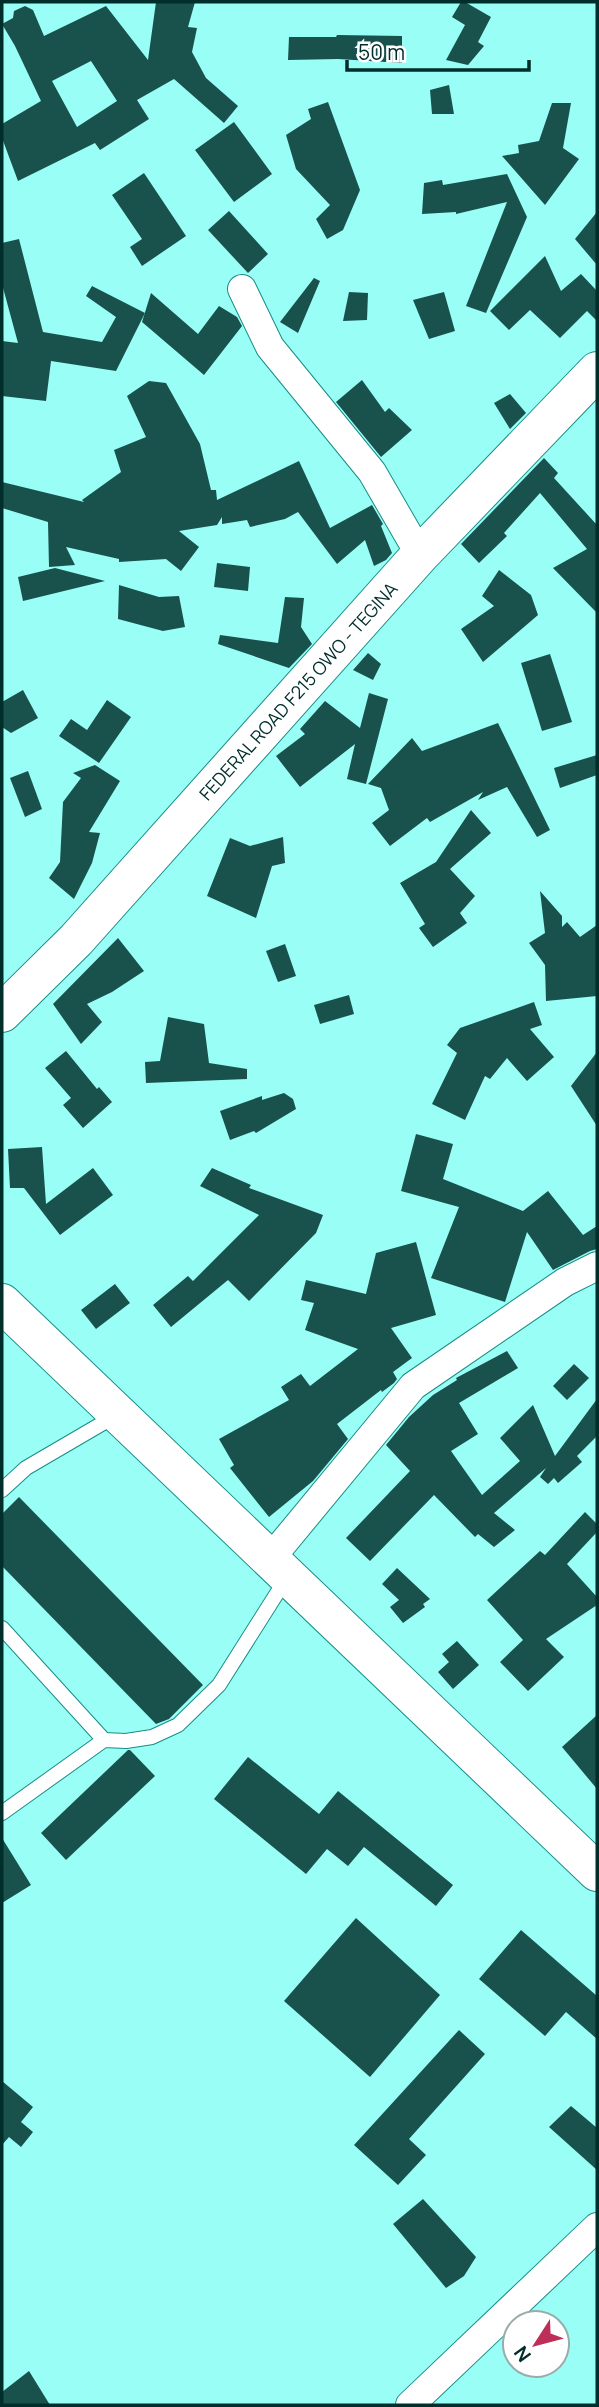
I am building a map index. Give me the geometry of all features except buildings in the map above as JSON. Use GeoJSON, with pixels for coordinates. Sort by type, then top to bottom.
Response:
{"type":"FeatureCollection","features":[{"type":"Feature","properties":{"kind":"main road","name":"FEDERAL ROAD F215 OWO - TEGINA"},"geometry":{"type":"LineString","coordinates":[[2,1013],[76,940],[420,555],[597,371]]}},
{"type":"Feature","properties":{"kind":"main road"},"geometry":{"type":"LineString","coordinates":[[2,1303],[597,1872]]}},
{"type":"Feature","properties":{"kind":"street"},"geometry":{"type":"LineString","coordinates":[[242,289],[270,347],[372,472],[420,555]]}},
{"type":"Feature","properties":{"kind":"street"},"geometry":{"type":"LineString","coordinates":[[279,1567],[413,1385],[565,1282],[597,1266]]}},
{"type":"Feature","properties":{"kind":"street"},"geometry":{"type":"LineString","coordinates":[[410,2405],[597,2227]]}},
{"type":"Feature","properties":{"kind":"lane"},"geometry":{"type":"LineString","coordinates":[[2,1490],[26,1468],[119,1413]]}},
{"type":"Feature","properties":{"kind":"lane"},"geometry":{"type":"LineString","coordinates":[[2,1813],[104,1740],[126,1741],[152,1737],[178,1725],[219,1685],[279,1567]]}},
{"type":"Feature","properties":{"kind":"lane"},"geometry":{"type":"LineString","coordinates":[[2,1628],[104,1740]]}}]}
